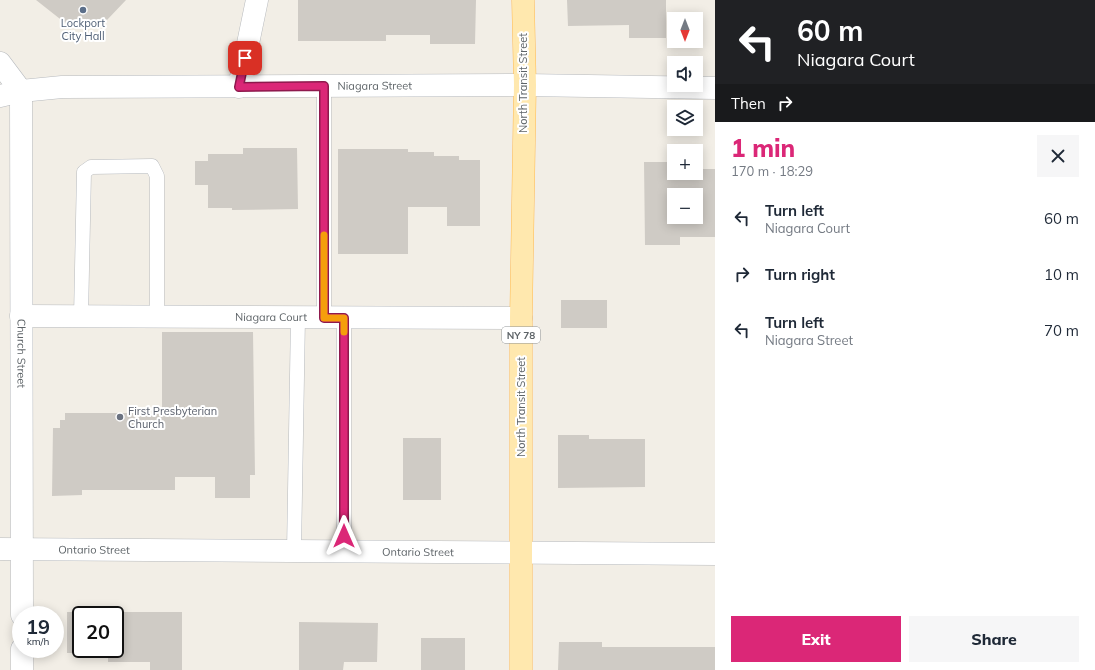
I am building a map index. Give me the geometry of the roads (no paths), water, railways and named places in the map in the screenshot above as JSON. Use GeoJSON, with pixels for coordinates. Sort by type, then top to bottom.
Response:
{"type":"FeatureCollection","features":[{"type":"Feature","properties":{"kind":"main road","name":"North Transit Street"},"geometry":{"type":"LineString","coordinates":[[521,670],[521,318],[524,85],[523,0]]}},
{"type":"Feature","properties":{"kind":"street"},"geometry":{"type":"LineString","coordinates":[[239,87],[257,0]]}},
{"type":"Feature","properties":{"kind":"street"},"geometry":{"type":"LineString","coordinates":[[0,63],[21,91]]}},
{"type":"Feature","properties":{"kind":"street","name":"Niagara Street"},"geometry":{"type":"LineString","coordinates":[[0,96],[21,91],[62,87],[524,85],[715,88]]}},
{"type":"Feature","properties":{"kind":"street","name":"Church Street"},"geometry":{"type":"LineString","coordinates":[[21,91],[22,606]]}},
{"type":"Feature","properties":{"kind":"street","name":"Niagara Court"},"geometry":{"type":"LineString","coordinates":[[21,316],[521,318]]}},
{"type":"Feature","properties":{"kind":"street","name":"Ontario Street"},"geometry":{"type":"LineString","coordinates":[[0,549],[715,554]]}},
{"type":"Feature","properties":{"kind":"street"},"geometry":{"type":"LineString","coordinates":[[22,658],[22,670]]}},
{"type":"Feature","properties":{"kind":"lane"},"geometry":{"type":"LineString","coordinates":[[324,86],[344,551]]}},
{"type":"Feature","properties":{"kind":"lane"},"geometry":{"type":"LineString","coordinates":[[81,317],[84,172],[86,168],[91,166],[152,166],[157,176],[157,317]]}},
{"type":"Feature","properties":{"kind":"lane"},"geometry":{"type":"LineString","coordinates":[[294,551],[298,318]]}},
{"type":"Feature","properties":{"kind":"place","name":"Lockport City Hall"},"geometry":{"type":"Point","coordinates":[83,10]}},
{"type":"Feature","properties":{"kind":"place","name":"First Presbyterian Church"},"geometry":{"type":"Point","coordinates":[120,417]}}]}
